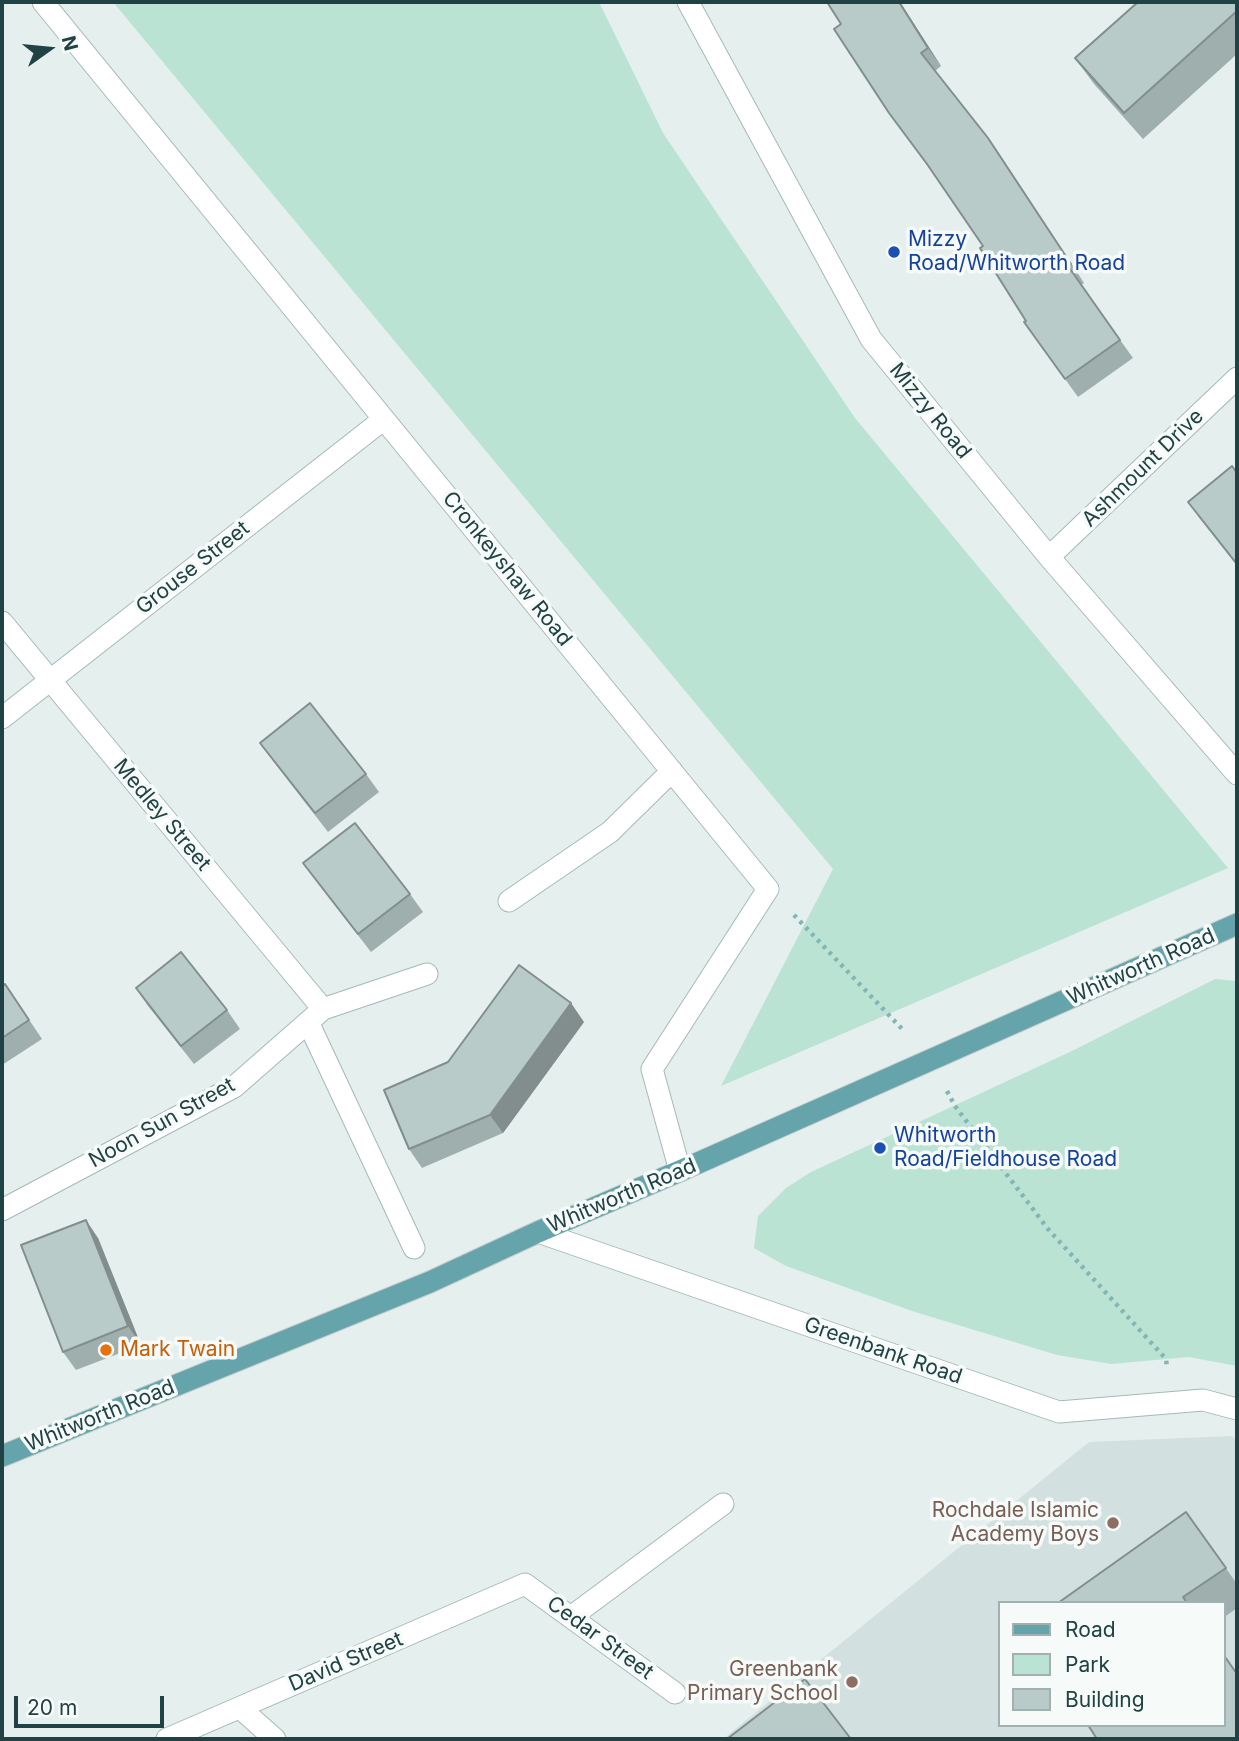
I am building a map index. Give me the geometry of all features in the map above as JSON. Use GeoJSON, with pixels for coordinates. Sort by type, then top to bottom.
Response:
{"type":"FeatureCollection","features":[{"type":"Feature","properties":{"kind":"main road","name":"Whitworth Road"},"geometry":{"type":"LineString","coordinates":[[2,1456],[430,1282],[1237,924]]}},
{"type":"Feature","properties":{"kind":"street","name":"Cronkeyshaw Road"},"geometry":{"type":"LineString","coordinates":[[43,2],[768,889]]}},
{"type":"Feature","properties":{"kind":"street","name":"Mizzy Road"},"geometry":{"type":"LineString","coordinates":[[688,2],[798,200],[871,339],[1049,557],[1237,774]]}},
{"type":"Feature","properties":{"kind":"street","name":"Ashmount Drive"},"geometry":{"type":"LineString","coordinates":[[1049,557],[1237,378]]}},
{"type":"Feature","properties":{"kind":"street","name":"Grouse Street"},"geometry":{"type":"LineString","coordinates":[[2,718],[384,419]]}},
{"type":"Feature","properties":{"kind":"street","name":"Medley Street"},"geometry":{"type":"LineString","coordinates":[[2,622],[315,1016],[414,1248]]}},
{"type":"Feature","properties":{"kind":"street"},"geometry":{"type":"LineString","coordinates":[[509,901],[610,832],[672,771]]}},
{"type":"Feature","properties":{"kind":"street"},"geometry":{"type":"LineString","coordinates":[[680,1171],[652,1069],[768,889]]}},
{"type":"Feature","properties":{"kind":"street","name":"Noon Sun Street"},"geometry":{"type":"LineString","coordinates":[[2,1210],[234,1087],[315,1016],[427,974]]}},
{"type":"Feature","properties":{"kind":"street","name":"Greenbank Road"},"geometry":{"type":"LineString","coordinates":[[538,1232],[1059,1412],[1203,1400],[1237,1409]]}},
{"type":"Feature","properties":{"kind":"street"},"geometry":{"type":"LineString","coordinates":[[571,1618],[723,1504]]}},
{"type":"Feature","properties":{"kind":"street","name":"Cedar Street"},"geometry":{"type":"LineString","coordinates":[[525,1584],[675,1693]]}},
{"type":"Feature","properties":{"kind":"street","name":"David Street"},"geometry":{"type":"LineString","coordinates":[[167,1739],[525,1584]]}},
{"type":"Feature","properties":{"kind":"street"},"geometry":{"type":"LineString","coordinates":[[240,1708],[275,1739]]}},
{"type":"Feature","properties":{"kind":"path"},"geometry":{"type":"LineString","coordinates":[[768,889],[932,1060],[955,1106],[1048,1229],[1166,1359],[1170,1403]]}},
{"type":"Feature","properties":{"kind":"shaded area","name":"Rochdale Islamic Academy Boys"},"geometry":{"type":"Polygon","coordinates":[[[1232,1436],[1237,1442],[1237,1739],[723,1739],[1089,1442],[1232,1436]]]}},
{"type":"Feature","properties":{"kind":"green space"},"geometry":{"type":"Polygon","coordinates":[[[113,2],[599,2],[663,133],[855,418],[1228,868],[721,1086],[833,869],[113,2]]]}},
{"type":"Feature","properties":{"kind":"green space"},"geometry":{"type":"Polygon","coordinates":[[[1215,979],[1237,981],[1237,1366],[1189,1357],[1111,1364],[1057,1355],[915,1312],[786,1266],[754,1248],[758,1216],[786,1188],[811,1172],[1074,1050],[1215,979]]]}},
{"type":"Feature","properties":{"kind":"building"},"geometry":{"type":"Polygon","coordinates":[[[827,2],[899,2],[928,48],[921,53],[988,138],[1071,264],[1068,266],[1120,340],[1065,379],[1024,322],[1026,321],[980,248],[983,246],[889,113],[834,29],[841,24],[827,2]]]}},
{"type":"Feature","properties":{"kind":"building"},"geometry":{"type":"Polygon","coordinates":[[[1138,2],[1235,2],[1237,11],[1124,113],[1075,58],[1138,2]]]}},
{"type":"Feature","properties":{"kind":"building"},"geometry":{"type":"Polygon","coordinates":[[[1232,466],[1237,473],[1237,564],[1188,502],[1232,466]]]}},
{"type":"Feature","properties":{"kind":"building"},"geometry":{"type":"Polygon","coordinates":[[[310,703],[366,774],[315,813],[260,743],[310,703]]]}},
{"type":"Feature","properties":{"kind":"building"},"geometry":{"type":"Polygon","coordinates":[[[355,823],[410,894],[358,934],[303,863],[355,823]]]}},
{"type":"Feature","properties":{"kind":"building"},"geometry":{"type":"Polygon","coordinates":[[[181,952],[227,1010],[181,1046],[136,988],[181,952]]]}},
{"type":"Feature","properties":{"kind":"building"},"geometry":{"type":"Polygon","coordinates":[[[519,965],[571,1003],[490,1115],[409,1149],[384,1090],[448,1062],[519,965]]]}},
{"type":"Feature","properties":{"kind":"building"},"geometry":{"type":"Polygon","coordinates":[[[5,984],[29,1020],[2,1038],[2,987],[5,984]]]}},
{"type":"Feature","properties":{"kind":"building"},"geometry":{"type":"Polygon","coordinates":[[[86,1220],[128,1326],[63,1352],[21,1245],[86,1220]]]}},
{"type":"Feature","properties":{"kind":"building"},"geometry":{"type":"Polygon","coordinates":[[[1186,1512],[1226,1568],[1183,1597],[1186,1601],[1061,1601],[1186,1512]]]}},
{"type":"Feature","properties":{"kind":"building"},"geometry":{"type":"Polygon","coordinates":[[[1225,1657],[1237,1674],[1237,1739],[1097,1739],[1089,1727],[1225,1727],[1225,1657]]]}},
{"type":"Feature","properties":{"kind":"building"},"geometry":{"type":"Polygon","coordinates":[[[805,1679],[851,1739],[727,1739],[805,1679]]]}},
{"type":"Feature","properties":{"kind":"place","name":"Mizzy Road/Whitworth Road"},"geometry":{"type":"Point","coordinates":[894,252]}},
{"type":"Feature","properties":{"kind":"place","name":"Whitworth Road/Fieldhouse Road"},"geometry":{"type":"Point","coordinates":[880,1148]}},
{"type":"Feature","properties":{"kind":"place","name":"Mark Twain"},"geometry":{"type":"Point","coordinates":[106,1350]}},
{"type":"Feature","properties":{"kind":"place","name":"Rochdale Islamic Academy Boys"},"geometry":{"type":"Point","coordinates":[1113,1523]}},
{"type":"Feature","properties":{"kind":"place","name":"Greenbank Primary School"},"geometry":{"type":"Point","coordinates":[852,1682]}}]}
